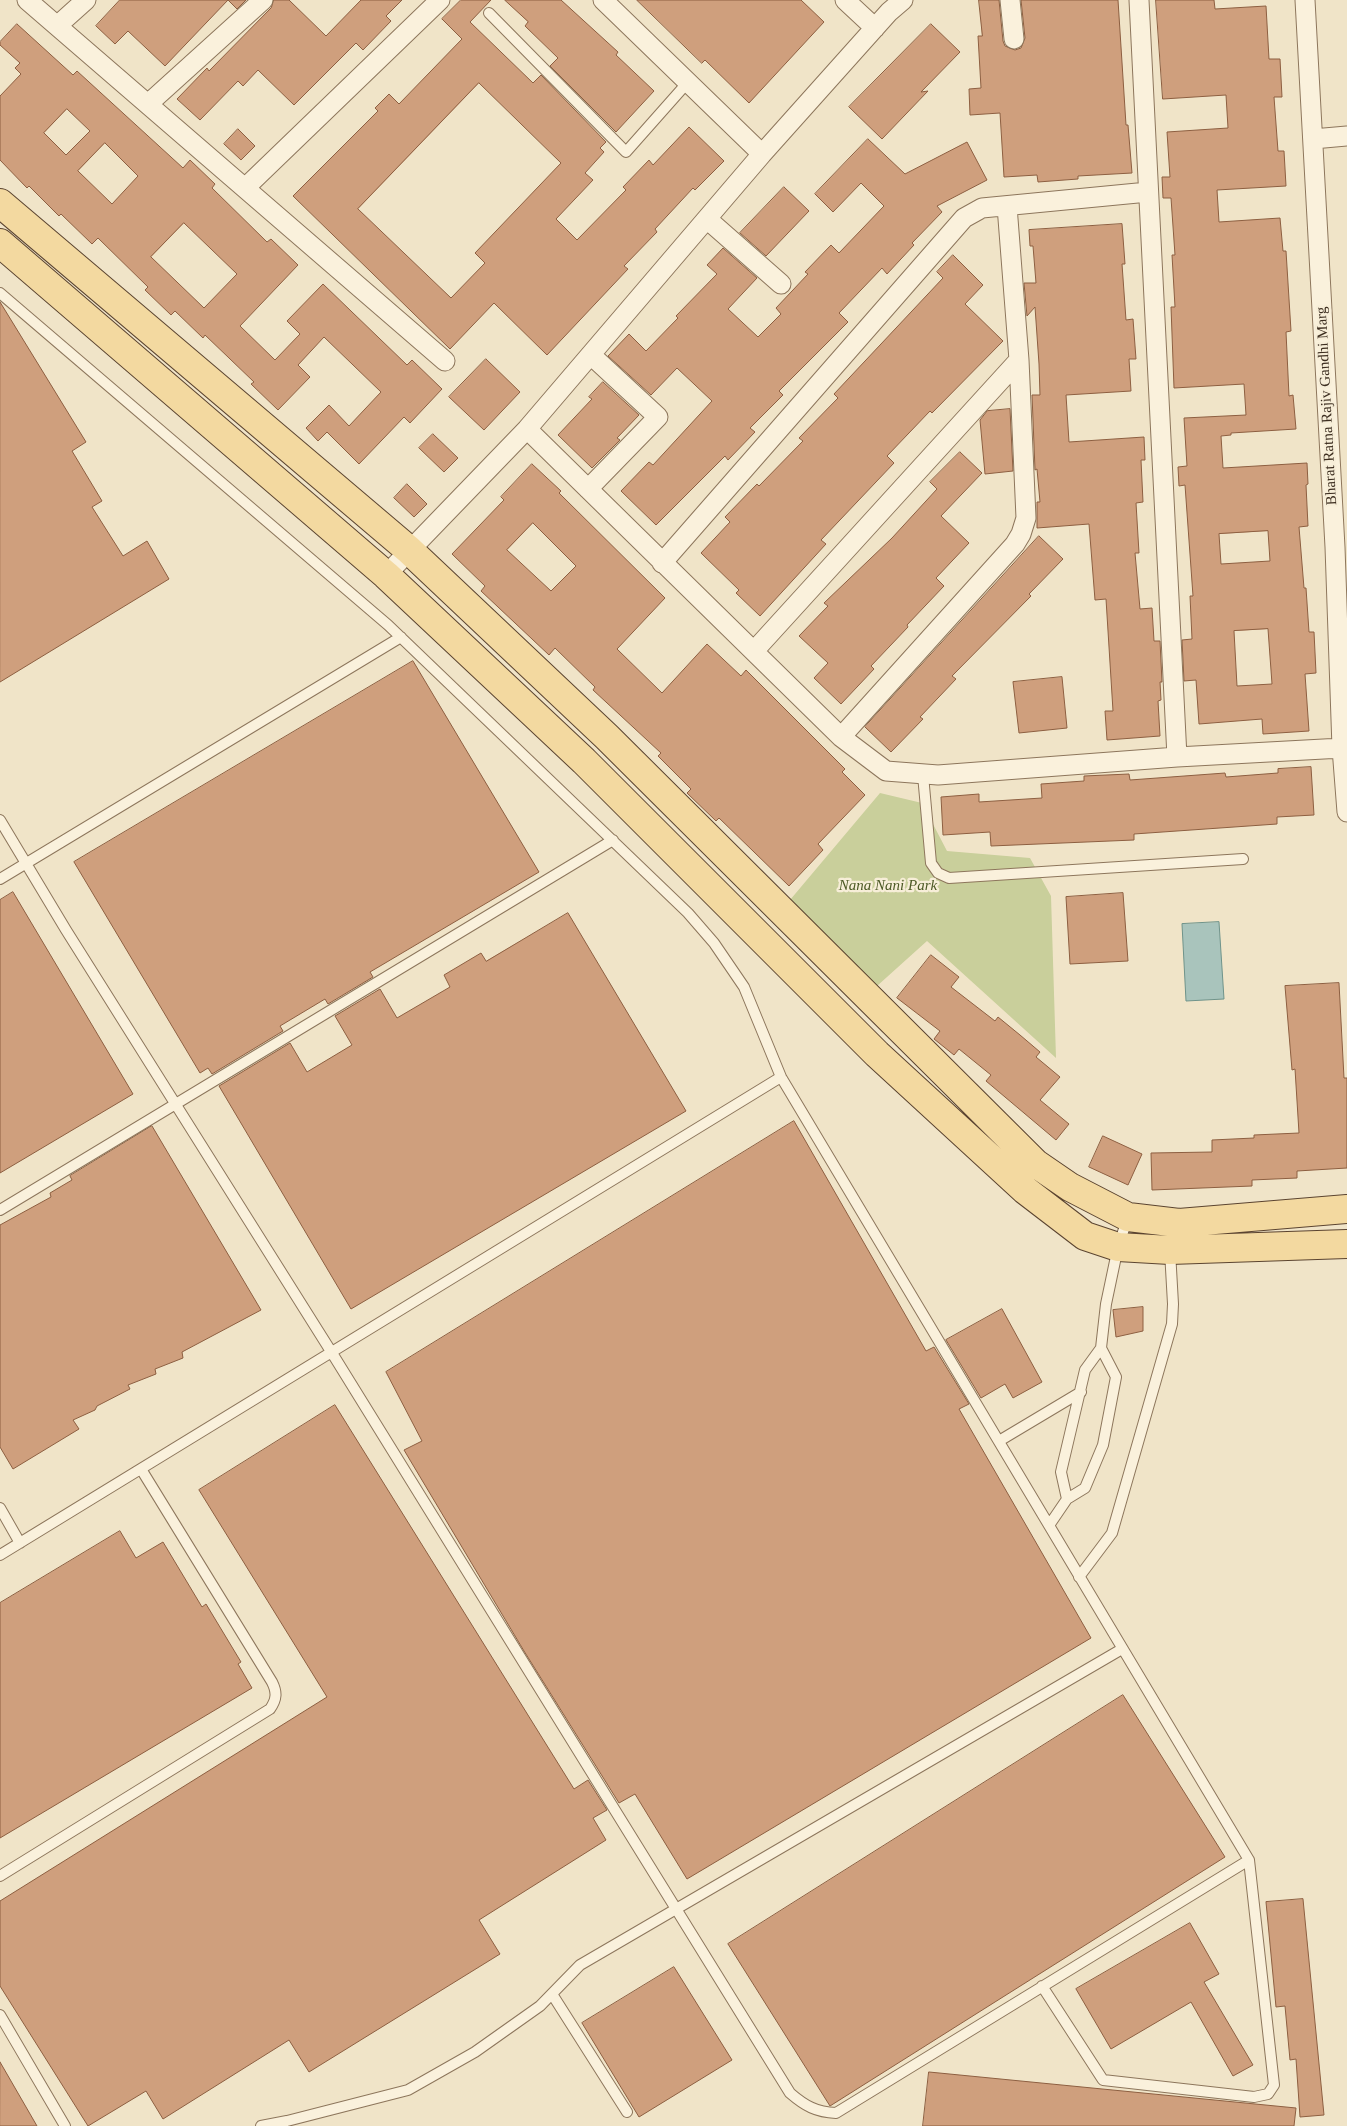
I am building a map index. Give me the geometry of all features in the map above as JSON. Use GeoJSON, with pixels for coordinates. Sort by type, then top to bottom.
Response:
{"type":"FeatureCollection","features":[{"type":"Feature","properties":{"kind":"main road"},"geometry":{"type":"LineString","coordinates":[[0,203],[408,550],[607,737],[1035,1163],[1070,1187],[1128,1217],[1172,1236],[1347,1244]]}},
{"type":"Feature","properties":{"kind":"main road"},"geometry":{"type":"LineString","coordinates":[[0,243],[386,575],[584,761],[877,1054],[1018,1184],[1085,1236],[1118,1247],[1172,1236],[1347,1209]]}},
{"type":"Feature","properties":{"kind":"street"},"geometry":{"type":"LineString","coordinates":[[27,0],[445,361]]}},
{"type":"Feature","properties":{"kind":"street"},"geometry":{"type":"LineString","coordinates":[[57,26],[86,0]]}},
{"type":"Feature","properties":{"kind":"street"},"geometry":{"type":"LineString","coordinates":[[148,104],[264,0]]}},
{"type":"Feature","properties":{"kind":"street"},"geometry":{"type":"LineString","coordinates":[[245,188],[440,0]]}},
{"type":"Feature","properties":{"kind":"street"},"geometry":{"type":"LineString","coordinates":[[603,0],[762,154]]}},
{"type":"Feature","properties":{"kind":"street"},"geometry":{"type":"LineString","coordinates":[[845,0],[875,28]]}},
{"type":"Feature","properties":{"kind":"street"},"geometry":{"type":"LineString","coordinates":[[386,575],[408,550],[527,429],[762,154],[875,28],[903,0]]}},
{"type":"Feature","properties":{"kind":"street"},"geometry":{"type":"LineString","coordinates":[[1010,0],[1014,39]]}},
{"type":"Feature","properties":{"kind":"street"},"geometry":{"type":"LineString","coordinates":[[1139,0],[1177,756]]}},
{"type":"Feature","properties":{"kind":"street","name":"Bharat Ratna Rajiv Gandhi Marg"},"geometry":{"type":"LineString","coordinates":[[1305,0],[1312,139],[1341,546],[1342,748],[1347,812]]}},
{"type":"Feature","properties":{"kind":"street"},"geometry":{"type":"LineString","coordinates":[[1312,139],[1347,136]]}},
{"type":"Feature","properties":{"kind":"street"},"geometry":{"type":"LineString","coordinates":[[662,564],[964,218],[982,208],[1148,192]]}},
{"type":"Feature","properties":{"kind":"street"},"geometry":{"type":"LineString","coordinates":[[841,737],[1015,544],[1021,534],[1026,518],[1019,360],[1007,206]]}},
{"type":"Feature","properties":{"kind":"street"},"geometry":{"type":"LineString","coordinates":[[706,219],[782,284]]}},
{"type":"Feature","properties":{"kind":"street"},"geometry":{"type":"LineString","coordinates":[[588,489],[658,417],[591,354]]}},
{"type":"Feature","properties":{"kind":"street"},"geometry":{"type":"LineString","coordinates":[[754,652],[1019,360]]}},
{"type":"Feature","properties":{"kind":"street"},"geometry":{"type":"LineString","coordinates":[[527,429],[662,564],[841,737],[886,771],[923,775],[1177,756],[1342,748]]}},
{"type":"Feature","properties":{"kind":"lane"},"geometry":{"type":"LineString","coordinates":[[489,13],[626,152],[688,82]]}},
{"type":"Feature","properties":{"kind":"lane"},"geometry":{"type":"LineString","coordinates":[[0,293],[401,637],[688,913],[714,943],[744,987],[781,1077],[1050,1524],[1079,1577],[1249,1860],[1274,2085],[1268,2094],[1254,2097],[1103,2080],[1042,1986]]}},
{"type":"Feature","properties":{"kind":"lane"},"geometry":{"type":"LineString","coordinates":[[0,878],[401,637]]}},
{"type":"Feature","properties":{"kind":"lane"},"geometry":{"type":"LineString","coordinates":[[923,775],[931,863],[938,873],[949,878],[1243,859]]}},
{"type":"Feature","properties":{"kind":"lane"},"geometry":{"type":"LineString","coordinates":[[0,820],[66,930],[332,1353],[790,2093],[806,2106],[820,2112],[836,2113],[1249,1860]]}},
{"type":"Feature","properties":{"kind":"lane"},"geometry":{"type":"LineString","coordinates":[[0,1210],[613,840]]}},
{"type":"Feature","properties":{"kind":"lane"},"geometry":{"type":"LineString","coordinates":[[0,1555],[781,1077]]}},
{"type":"Feature","properties":{"kind":"lane"},"geometry":{"type":"LineString","coordinates":[[1067,1499],[1061,1472],[1086,1370],[1101,1348],[1106,1304],[1118,1247],[1128,1217]]}},
{"type":"Feature","properties":{"kind":"lane"},"geometry":{"type":"LineString","coordinates":[[1079,1577],[1112,1533],[1172,1324],[1172,1236]]}},
{"type":"Feature","properties":{"kind":"lane"},"geometry":{"type":"LineString","coordinates":[[1050,1524],[1067,1499],[1086,1488],[1103,1445],[1116,1377],[1101,1348]]}},
{"type":"Feature","properties":{"kind":"lane"},"geometry":{"type":"LineString","coordinates":[[999,1441],[1081,1392]]}},
{"type":"Feature","properties":{"kind":"lane"},"geometry":{"type":"LineString","coordinates":[[0,1876],[270,1709],[275,1701],[276,1691],[272,1682],[141,1469]]}},
{"type":"Feature","properties":{"kind":"lane"},"geometry":{"type":"LineString","coordinates":[[0,1508],[20,1543]]}},
{"type":"Feature","properties":{"kind":"lane"},"geometry":{"type":"LineString","coordinates":[[261,2126],[408,2090],[475,2052],[540,2006],[580,1965],[1122,1649]]}},
{"type":"Feature","properties":{"kind":"lane"},"geometry":{"type":"LineString","coordinates":[[552,1994],[627,2112]]}},
{"type":"Feature","properties":{"kind":"lane"},"geometry":{"type":"LineString","coordinates":[[0,2015],[66,2126]]}},
{"type":"Feature","properties":{"kind":"green space","name":"Nana Nani Park"},"geometry":{"type":"Polygon","coordinates":[[[880,793],[922,803],[947,851],[1030,858],[1051,896],[1056,1058],[927,941],[877,986],[790,900],[880,793]]]}},
{"type":"Feature","properties":{"kind":"water"},"geometry":{"type":"Polygon","coordinates":[[[1219,922],[1224,999],[1186,1001],[1182,924],[1219,922]]]}},
{"type":"Feature","properties":{"kind":"building"},"geometry":{"type":"Polygon","coordinates":[[[120,0],[228,0],[165,66],[128,31],[115,44],[96,26],[120,0]]]}},
{"type":"Feature","properties":{"kind":"building"},"geometry":{"type":"Polygon","coordinates":[[[228,0],[246,0],[237,9],[228,0]]]}},
{"type":"Feature","properties":{"kind":"building"},"geometry":{"type":"Polygon","coordinates":[[[274,0],[289,0],[326,36],[361,0],[402,0],[386,16],[391,21],[363,50],[356,43],[294,105],[258,70],[243,86],[238,81],[200,120],[177,99],[207,68],[209,71],[271,8],[274,0]]]}},
{"type":"Feature","properties":{"kind":"building"},"geometry":{"type":"Polygon","coordinates":[[[461,0],[491,0],[470,22],[533,83],[541,75],[606,142],[600,148],[604,152],[585,173],[593,180],[556,219],[577,240],[626,190],[623,187],[649,160],[653,165],[689,127],[724,161],[695,190],[693,188],[655,229],[657,232],[624,266],[628,269],[547,355],[494,303],[450,349],[293,196],[378,111],[375,108],[389,94],[399,104],[462,39],[442,19],[461,0]],[[479,83],[358,209],[451,298],[485,263],[475,253],[561,163],[479,83]]]}},
{"type":"Feature","properties":{"kind":"building"},"geometry":{"type":"Polygon","coordinates":[[[505,0],[561,0],[618,52],[616,55],[654,91],[616,132],[550,66],[558,58],[525,26],[528,22],[505,0]]]}},
{"type":"Feature","properties":{"kind":"building"},"geometry":{"type":"Polygon","coordinates":[[[637,0],[801,0],[824,22],[749,103],[705,60],[702,63],[637,0]]]}},
{"type":"Feature","properties":{"kind":"building"},"geometry":{"type":"Polygon","coordinates":[[[979,0],[999,0],[1003,41],[1005,46],[1015,50],[1021,48],[1025,38],[1021,0],[1118,0],[1126,125],[1128,125],[1132,173],[1078,176],[1078,179],[1038,182],[1037,175],[1004,177],[1000,113],[970,115],[969,89],[981,88],[978,36],[982,36],[979,0]]]}},
{"type":"Feature","properties":{"kind":"building"},"geometry":{"type":"Polygon","coordinates":[[[1156,0],[1214,0],[1215,9],[1266,6],[1269,59],[1280,59],[1282,97],[1274,97],[1278,151],[1284,151],[1286,186],[1217,190],[1219,222],[1280,218],[1283,251],[1286,251],[1291,331],[1286,332],[1289,396],[1293,395],[1296,429],[1231,433],[1231,435],[1221,436],[1223,468],[1307,463],[1308,526],[1299,527],[1309,632],[1314,632],[1316,673],[1305,674],[1309,731],[1263,734],[1262,719],[1199,724],[1196,680],[1184,681],[1182,640],[1192,639],[1190,596],[1193,596],[1185,485],[1179,486],[1178,467],[1187,466],[1184,418],[1246,415],[1244,384],[1174,388],[1171,307],[1175,307],[1172,255],[1175,255],[1171,198],[1163,198],[1162,177],[1170,177],[1167,132],[1228,128],[1226,95],[1163,99],[1156,0]],[[1268,531],[1219,534],[1221,564],[1270,561],[1268,531]],[[1268,629],[1234,631],[1237,686],[1272,684],[1268,629]]]}},
{"type":"Feature","properties":{"kind":"building"},"geometry":{"type":"Polygon","coordinates":[[[17,24],[73,75],[77,71],[183,168],[190,160],[215,184],[212,188],[267,242],[271,239],[298,265],[240,326],[275,360],[300,334],[287,321],[323,284],[407,365],[412,360],[442,389],[410,423],[404,417],[359,464],[327,432],[318,441],[306,428],[329,405],[349,426],[381,392],[324,337],[298,365],[310,377],[278,410],[251,384],[254,382],[205,335],[203,338],[175,311],[171,315],[145,290],[148,287],[98,238],[92,244],[61,214],[59,216],[29,186],[27,188],[0,160],[0,96],[21,74],[15,68],[20,63],[0,45],[0,42],[17,24]],[[67,109],[44,133],[66,155],[90,131],[67,109]],[[105,143],[78,171],[112,204],[138,176],[105,143]],[[184,223],[151,257],[204,308],[237,274],[184,223]]]}},
{"type":"Feature","properties":{"kind":"building"},"geometry":{"type":"Polygon","coordinates":[[[931,24],[960,52],[921,92],[928,91],[882,139],[849,107],[931,24]]]}},
{"type":"Feature","properties":{"kind":"building"},"geometry":{"type":"Polygon","coordinates":[[[238,129],[255,146],[241,160],[224,144],[238,129]]]}},
{"type":"Feature","properties":{"kind":"building"},"geometry":{"type":"Polygon","coordinates":[[[868,139],[905,174],[967,142],[987,180],[937,206],[942,212],[912,243],[914,245],[887,274],[882,268],[839,313],[848,322],[779,391],[783,395],[750,428],[755,432],[728,460],[725,456],[656,525],[621,491],[649,462],[653,465],[712,401],[677,368],[651,395],[608,356],[629,334],[646,351],[678,318],[676,316],[717,274],[707,265],[723,248],[757,278],[728,309],[758,337],[781,314],[776,308],[808,274],[805,272],[831,245],[839,253],[884,206],[861,183],[833,212],[815,194],[868,139]]]}},
{"type":"Feature","properties":{"kind":"building"},"geometry":{"type":"Polygon","coordinates":[[[784,187],[809,211],[766,256],[740,233],[784,187]]]}},
{"type":"Feature","properties":{"kind":"building"},"geometry":{"type":"Polygon","coordinates":[[[1122,224],[1125,264],[1122,264],[1126,320],[1133,319],[1136,359],[1129,359],[1131,391],[1066,395],[1069,442],[1144,437],[1145,460],[1141,460],[1143,502],[1136,503],[1139,553],[1135,553],[1140,609],[1152,608],[1154,641],[1160,641],[1162,682],[1160,682],[1161,700],[1158,701],[1160,736],[1107,740],[1105,711],[1113,711],[1106,599],[1095,600],[1089,524],[1037,528],[1037,502],[1040,502],[1037,469],[1035,470],[1032,395],[1040,395],[1039,364],[1035,307],[1027,316],[1024,283],[1036,283],[1033,246],[1030,246],[1029,230],[1122,224]]]}},
{"type":"Feature","properties":{"kind":"building"},"geometry":{"type":"Polygon","coordinates":[[[953,255],[983,285],[965,304],[1003,341],[932,413],[930,411],[887,456],[894,463],[821,540],[826,544],[760,616],[736,593],[739,590],[701,553],[730,522],[725,517],[757,484],[759,486],[803,441],[799,438],[838,398],[834,394],[943,278],[937,272],[953,255]]]}},
{"type":"Feature","properties":{"kind":"building"},"geometry":{"type":"Polygon","coordinates":[[[0,302],[86,442],[72,451],[102,501],[92,507],[123,556],[147,541],[169,579],[0,682],[0,302]]]}},
{"type":"Feature","properties":{"kind":"building"},"geometry":{"type":"Polygon","coordinates":[[[486,359],[520,392],[484,430],[449,397],[486,359]]]}},
{"type":"Feature","properties":{"kind":"building"},"geometry":{"type":"Polygon","coordinates":[[[603,382],[639,415],[617,438],[620,440],[592,468],[558,435],[592,399],[589,397],[603,382]]]}},
{"type":"Feature","properties":{"kind":"building"},"geometry":{"type":"Polygon","coordinates":[[[1010,409],[1013,471],[985,474],[980,420],[987,411],[1010,409]]]}},
{"type":"Feature","properties":{"kind":"building"},"geometry":{"type":"Polygon","coordinates":[[[433,434],[458,458],[444,472],[419,448],[433,434]]]}},
{"type":"Feature","properties":{"kind":"building"},"geometry":{"type":"Polygon","coordinates":[[[960,452],[982,473],[941,516],[969,543],[936,578],[944,586],[871,666],[874,669],[841,704],[814,678],[828,663],[799,636],[828,606],[824,603],[892,538],[937,489],[930,482],[960,452]]]}},
{"type":"Feature","properties":{"kind":"building"},"geometry":{"type":"Polygon","coordinates":[[[532,464],[561,491],[559,493],[665,598],[617,649],[662,693],[707,644],[741,676],[746,670],[845,769],[842,772],[865,795],[818,844],[823,850],[789,886],[719,818],[716,821],[687,793],[691,789],[658,756],[661,753],[593,690],[595,687],[555,648],[549,655],[481,591],[485,586],[452,554],[504,500],[501,497],[532,464]],[[533,523],[507,550],[551,591],[576,566],[533,523]]]}},
{"type":"Feature","properties":{"kind":"building"},"geometry":{"type":"Polygon","coordinates":[[[407,484],[427,504],[414,517],[394,498],[407,484]]]}},
{"type":"Feature","properties":{"kind":"building"},"geometry":{"type":"Polygon","coordinates":[[[1039,536],[1063,559],[1029,594],[1031,596],[952,676],[956,679],[920,717],[923,719],[891,752],[865,727],[1039,536]]]}},
{"type":"Feature","properties":{"kind":"building"},"geometry":{"type":"Polygon","coordinates":[[[413,661],[539,872],[370,972],[373,977],[328,1004],[325,999],[280,1026],[283,1031],[212,1074],[208,1068],[200,1073],[74,862],[413,661]]]}},
{"type":"Feature","properties":{"kind":"building"},"geometry":{"type":"Polygon","coordinates":[[[1062,677],[1067,728],[1019,733],[1013,682],[1062,677]]]}},
{"type":"Feature","properties":{"kind":"building"},"geometry":{"type":"Polygon","coordinates":[[[1311,767],[1314,815],[1277,817],[1277,824],[1134,834],[1134,840],[991,846],[990,832],[943,835],[941,797],[979,794],[979,802],[1042,798],[1041,784],[1084,781],[1084,776],[1129,774],[1130,780],[1225,773],[1226,777],[1278,773],[1278,769],[1311,767]]]}},
{"type":"Feature","properties":{"kind":"building"},"geometry":{"type":"Polygon","coordinates":[[[13,892],[133,1094],[0,1173],[0,900],[13,892]]]}},
{"type":"Feature","properties":{"kind":"building"},"geometry":{"type":"Polygon","coordinates":[[[1123,893],[1128,961],[1070,964],[1066,897],[1123,893]]]}},
{"type":"Feature","properties":{"kind":"building"},"geometry":{"type":"Polygon","coordinates":[[[568,913],[686,1111],[351,1309],[219,1086],[290,1043],[307,1072],[352,1045],[335,1016],[380,989],[397,1018],[450,987],[444,975],[481,953],[486,961],[568,913]]]}},
{"type":"Feature","properties":{"kind":"building"},"geometry":{"type":"Polygon","coordinates":[[[931,955],[959,977],[951,987],[995,1021],[998,1017],[1020,1035],[1040,1052],[1036,1057],[1060,1077],[1040,1100],[1069,1124],[1056,1140],[986,1081],[991,1075],[959,1049],[954,1055],[934,1039],[940,1031],[897,998],[931,955]]]}},
{"type":"Feature","properties":{"kind":"building"},"geometry":{"type":"Polygon","coordinates":[[[1339,983],[1344,1078],[1347,1078],[1347,1168],[1297,1171],[1297,1178],[1252,1180],[1252,1186],[1152,1190],[1151,1153],[1212,1152],[1212,1140],[1254,1138],[1254,1135],[1299,1133],[1295,1069],[1292,1070],[1285,986],[1339,983]]]}},
{"type":"Feature","properties":{"kind":"building"},"geometry":{"type":"Polygon","coordinates":[[[794,1121],[926,1351],[934,1347],[969,1404],[959,1409],[1091,1638],[687,1879],[635,1794],[619,1803],[524,1651],[404,1450],[422,1441],[386,1372],[794,1121]]]}},
{"type":"Feature","properties":{"kind":"building"},"geometry":{"type":"Polygon","coordinates":[[[152,1126],[261,1310],[182,1352],[183,1358],[155,1369],[156,1374],[128,1385],[130,1389],[97,1406],[95,1410],[73,1420],[79,1429],[13,1469],[0,1447],[0,1225],[51,1197],[50,1193],[72,1180],[70,1176],[152,1126]]]}},
{"type":"Feature","properties":{"kind":"building"},"geometry":{"type":"Polygon","coordinates":[[[1103,1136],[1142,1154],[1128,1185],[1089,1167],[1103,1136]]]}},
{"type":"Feature","properties":{"kind":"building"},"geometry":{"type":"Polygon","coordinates":[[[1143,1307],[1143,1331],[1116,1337],[1113,1310],[1143,1307]]]}},
{"type":"Feature","properties":{"kind":"building"},"geometry":{"type":"Polygon","coordinates":[[[1002,1309],[1042,1382],[1013,1398],[1005,1384],[981,1398],[946,1340],[1002,1309]]]}},
{"type":"Feature","properties":{"kind":"building"},"geometry":{"type":"Polygon","coordinates":[[[335,1405],[574,1789],[588,1780],[607,1810],[593,1818],[606,1840],[479,1920],[500,1954],[309,2072],[289,2040],[163,2119],[146,2091],[88,2126],[0,1986],[0,1901],[327,1697],[199,1490],[335,1405]]]}},
{"type":"Feature","properties":{"kind":"building"},"geometry":{"type":"Polygon","coordinates":[[[120,1531],[136,1558],[163,1542],[202,1607],[206,1604],[241,1662],[238,1664],[252,1688],[0,1838],[0,1603],[120,1531]]]}},
{"type":"Feature","properties":{"kind":"building"},"geometry":{"type":"Polygon","coordinates":[[[1123,1695],[1225,1857],[830,2106],[728,1944],[1123,1695]]]}},
{"type":"Feature","properties":{"kind":"building"},"geometry":{"type":"Polygon","coordinates":[[[1303,1899],[1324,2115],[1300,2117],[1296,2059],[1290,2060],[1285,2006],[1276,2007],[1266,1902],[1303,1899]]]}},
{"type":"Feature","properties":{"kind":"building"},"geometry":{"type":"Polygon","coordinates":[[[1190,1923],[1219,1974],[1204,1982],[1253,2065],[1233,2076],[1191,2002],[1111,2049],[1076,1989],[1190,1923]]]}},
{"type":"Feature","properties":{"kind":"building"},"geometry":{"type":"Polygon","coordinates":[[[674,1967],[732,2060],[639,2117],[582,2023],[674,1967]]]}},
{"type":"Feature","properties":{"kind":"building"},"geometry":{"type":"Polygon","coordinates":[[[0,2062],[37,2126],[0,2126],[0,2062]]]}},
{"type":"Feature","properties":{"kind":"building"},"geometry":{"type":"Polygon","coordinates":[[[929,2072],[1296,2108],[1294,2126],[923,2126],[929,2072]]]}}]}
